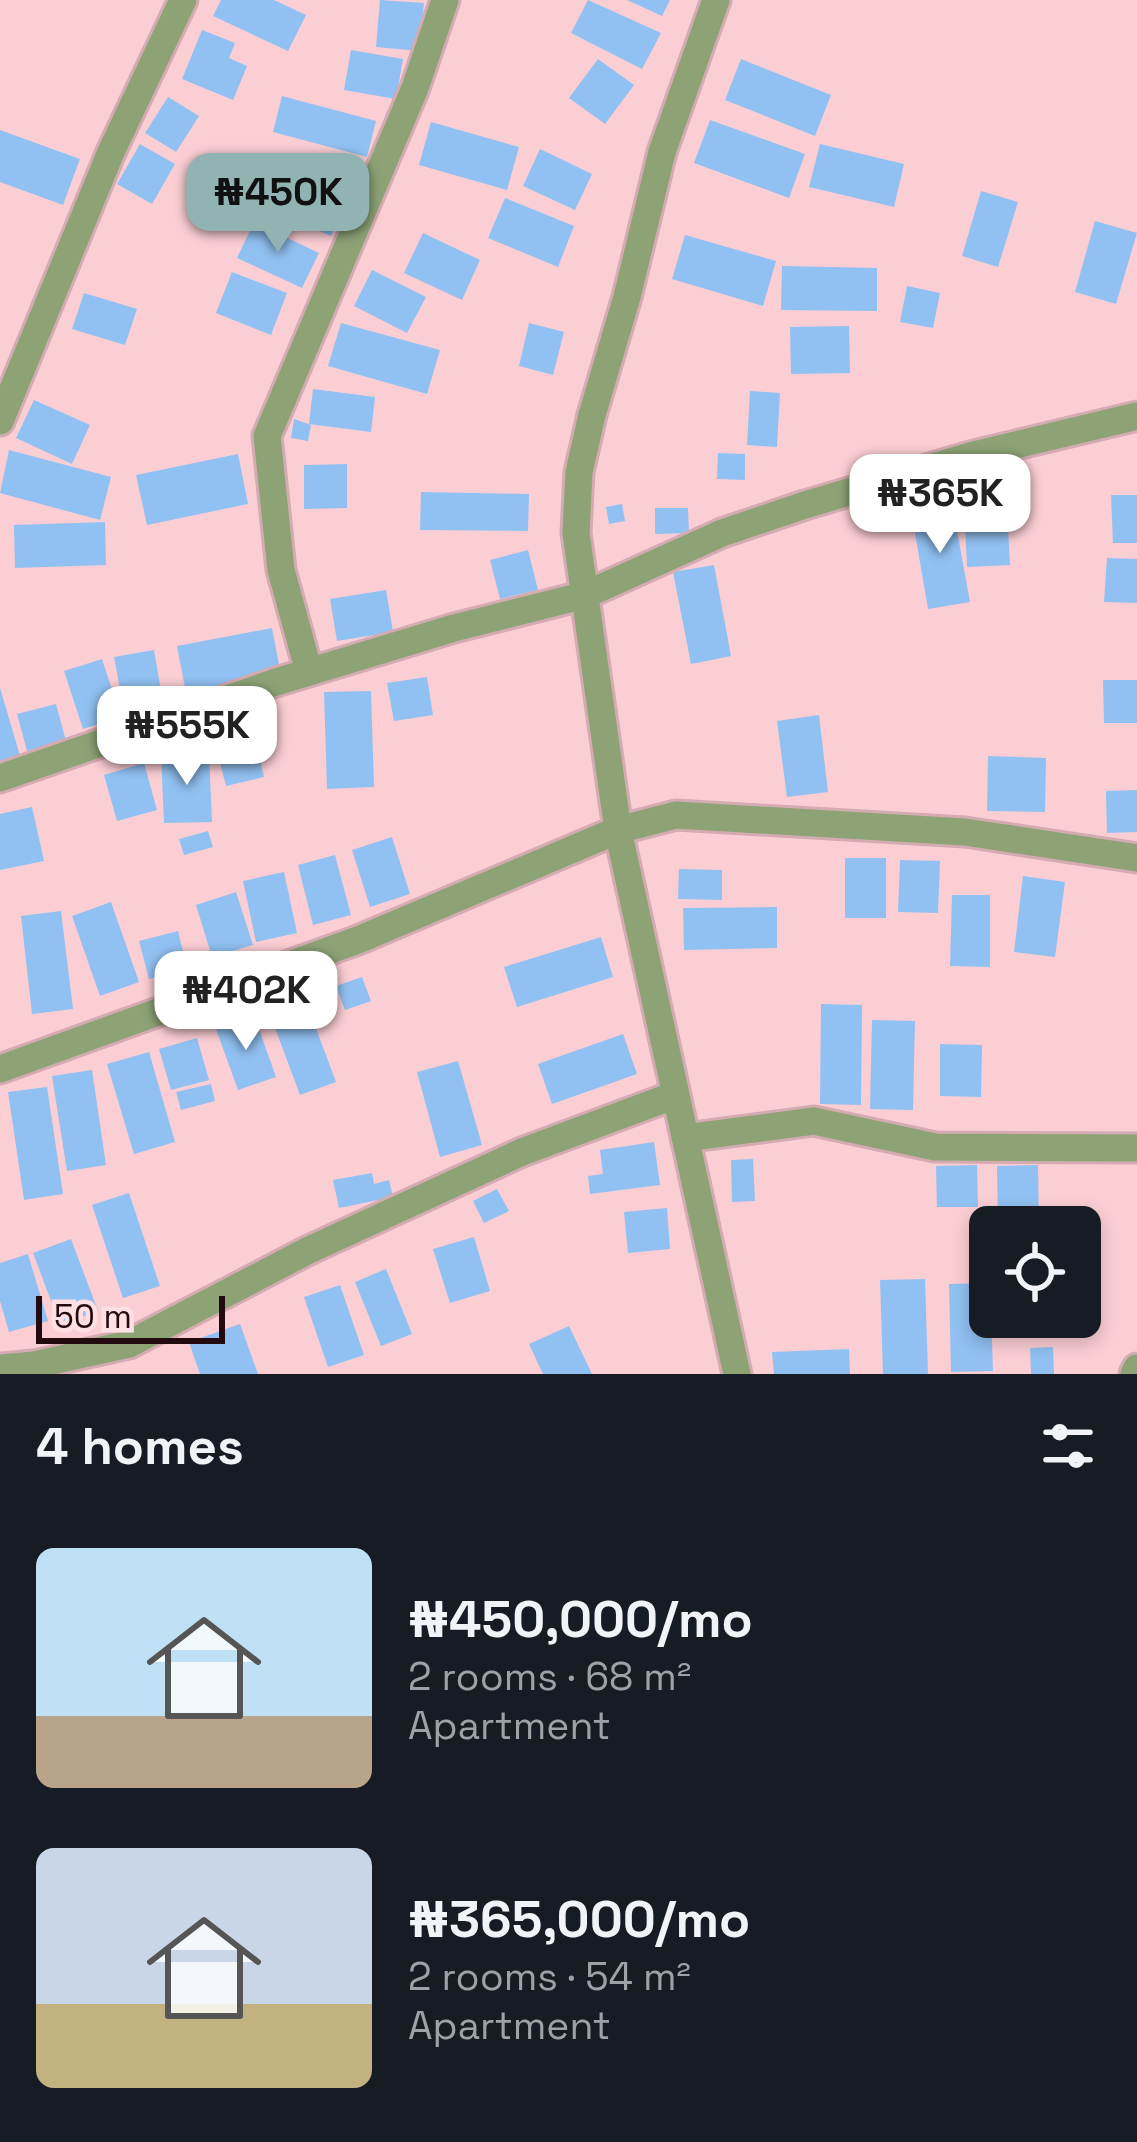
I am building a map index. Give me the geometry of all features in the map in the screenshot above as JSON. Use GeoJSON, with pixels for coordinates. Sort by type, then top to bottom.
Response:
{"type":"FeatureCollection","features":[{"type":"Feature","properties":{"kind":"street"},"geometry":{"type":"LineString","coordinates":[[0,422],[111,152],[182,0]]}},
{"type":"Feature","properties":{"kind":"street"},"geometry":{"type":"LineString","coordinates":[[309,672],[281,571],[267,436],[415,88],[445,0]]}},
{"type":"Feature","properties":{"kind":"street"},"geometry":{"type":"LineString","coordinates":[[716,0],[662,152],[579,472],[576,532],[618,830],[733,1372]]}},
{"type":"Feature","properties":{"kind":"street"},"geometry":{"type":"LineString","coordinates":[[0,778],[309,672],[585,595],[722,533],[806,505],[970,456],[1137,416]]}},
{"type":"Feature","properties":{"kind":"street"},"geometry":{"type":"LineString","coordinates":[[0,1069],[358,940],[618,830],[676,814],[965,832],[1137,858]]}},
{"type":"Feature","properties":{"kind":"street"},"geometry":{"type":"LineString","coordinates":[[0,1368],[128,1344],[309,1250],[522,1152],[675,1094]]}},
{"type":"Feature","properties":{"kind":"street"},"geometry":{"type":"LineString","coordinates":[[685,1138],[814,1121],[934,1147],[1137,1148]]}},
{"type":"Feature","properties":{"kind":"building"},"geometry":{"type":"Polygon","coordinates":[[[221,0],[274,0],[306,15],[288,51],[213,16],[221,0]]]}},
{"type":"Feature","properties":{"kind":"building"},"geometry":{"type":"Polygon","coordinates":[[[380,0],[424,3],[419,51],[376,47],[380,0]]]}},
{"type":"Feature","properties":{"kind":"building"},"geometry":{"type":"Polygon","coordinates":[[[588,0],[661,33],[642,69],[571,33],[588,0]]]}},
{"type":"Feature","properties":{"kind":"building"},"geometry":{"type":"Polygon","coordinates":[[[627,0],[670,0],[662,16],[627,0]]]}},
{"type":"Feature","properties":{"kind":"building"},"geometry":{"type":"Polygon","coordinates":[[[202,30],[235,43],[229,58],[247,66],[233,100],[182,79],[202,30]]]}},
{"type":"Feature","properties":{"kind":"building"},"geometry":{"type":"Polygon","coordinates":[[[351,50],[403,59],[396,99],[344,90],[351,50]]]}},
{"type":"Feature","properties":{"kind":"building"},"geometry":{"type":"Polygon","coordinates":[[[598,59],[634,85],[605,124],[569,98],[598,59]]]}},
{"type":"Feature","properties":{"kind":"building"},"geometry":{"type":"Polygon","coordinates":[[[741,59],[831,95],[815,136],[725,100],[741,59]]]}},
{"type":"Feature","properties":{"kind":"building"},"geometry":{"type":"Polygon","coordinates":[[[282,96],[376,121],[367,157],[273,132],[282,96]]]}},
{"type":"Feature","properties":{"kind":"building"},"geometry":{"type":"Polygon","coordinates":[[[168,97],[199,116],[176,152],[145,133],[168,97]]]}},
{"type":"Feature","properties":{"kind":"building"},"geometry":{"type":"Polygon","coordinates":[[[710,120],[805,154],[789,198],[694,163],[710,120]]]}},
{"type":"Feature","properties":{"kind":"building"},"geometry":{"type":"Polygon","coordinates":[[[431,122],[519,147],[507,190],[419,165],[431,122]]]}},
{"type":"Feature","properties":{"kind":"building"},"geometry":{"type":"Polygon","coordinates":[[[0,130],[80,159],[63,205],[0,182],[0,130]]]}},
{"type":"Feature","properties":{"kind":"building"},"geometry":{"type":"Polygon","coordinates":[[[140,144],[175,164],[152,204],[117,184],[140,144]]]}},
{"type":"Feature","properties":{"kind":"building"},"geometry":{"type":"Polygon","coordinates":[[[820,144],[904,164],[894,207],[809,187],[820,144]]]}},
{"type":"Feature","properties":{"kind":"building"},"geometry":{"type":"Polygon","coordinates":[[[540,149],[592,174],[575,210],[523,186],[540,149]]]}},
{"type":"Feature","properties":{"kind":"building"},"geometry":{"type":"Polygon","coordinates":[[[259,160],[347,197],[331,236],[242,198],[259,160]]]}},
{"type":"Feature","properties":{"kind":"building"},"geometry":{"type":"Polygon","coordinates":[[[981,191],[1018,202],[998,267],[962,256],[981,191]]]}},
{"type":"Feature","properties":{"kind":"building"},"geometry":{"type":"Polygon","coordinates":[[[505,198],[574,226],[558,267],[488,238],[505,198]]]}},
{"type":"Feature","properties":{"kind":"building"},"geometry":{"type":"Polygon","coordinates":[[[1095,221],[1137,233],[1116,304],[1075,292],[1095,221]]]}},
{"type":"Feature","properties":{"kind":"building"},"geometry":{"type":"Polygon","coordinates":[[[254,222],[319,253],[302,288],[237,258],[254,222]]]}},
{"type":"Feature","properties":{"kind":"building"},"geometry":{"type":"Polygon","coordinates":[[[423,233],[480,260],[462,300],[404,273],[423,233]]]}},
{"type":"Feature","properties":{"kind":"building"},"geometry":{"type":"Polygon","coordinates":[[[685,235],[776,261],[763,306],[672,279],[685,235]]]}},
{"type":"Feature","properties":{"kind":"building"},"geometry":{"type":"Polygon","coordinates":[[[782,266],[877,268],[877,311],[781,310],[782,266]]]}},
{"type":"Feature","properties":{"kind":"building"},"geometry":{"type":"Polygon","coordinates":[[[372,270],[426,297],[407,333],[354,306],[372,270]]]}},
{"type":"Feature","properties":{"kind":"building"},"geometry":{"type":"Polygon","coordinates":[[[232,272],[287,293],[271,335],[216,313],[232,272]]]}},
{"type":"Feature","properties":{"kind":"building"},"geometry":{"type":"Polygon","coordinates":[[[907,286],[940,293],[933,328],[900,322],[907,286]]]}},
{"type":"Feature","properties":{"kind":"building"},"geometry":{"type":"Polygon","coordinates":[[[84,293],[137,309],[125,345],[72,329],[84,293]]]}},
{"type":"Feature","properties":{"kind":"building"},"geometry":{"type":"Polygon","coordinates":[[[341,323],[440,350],[427,394],[328,366],[341,323]]]}},
{"type":"Feature","properties":{"kind":"building"},"geometry":{"type":"Polygon","coordinates":[[[529,323],[564,332],[553,375],[519,366],[529,323]]]}},
{"type":"Feature","properties":{"kind":"building"},"geometry":{"type":"Polygon","coordinates":[[[849,326],[850,373],[791,374],[790,327],[849,326]]]}},
{"type":"Feature","properties":{"kind":"building"},"geometry":{"type":"Polygon","coordinates":[[[313,389],[375,397],[371,432],[309,424],[313,389]]]}},
{"type":"Feature","properties":{"kind":"building"},"geometry":{"type":"Polygon","coordinates":[[[750,391],[780,393],[777,447],[747,445],[750,391]]]}},
{"type":"Feature","properties":{"kind":"building"},"geometry":{"type":"Polygon","coordinates":[[[34,400],[90,425],[72,464],[16,438],[34,400]]]}},
{"type":"Feature","properties":{"kind":"building"},"geometry":{"type":"Polygon","coordinates":[[[294,419],[311,425],[308,441],[291,438],[294,419]]]}},
{"type":"Feature","properties":{"kind":"building"},"geometry":{"type":"Polygon","coordinates":[[[9,450],[111,477],[100,520],[0,493],[9,450]]]}},
{"type":"Feature","properties":{"kind":"building"},"geometry":{"type":"Polygon","coordinates":[[[718,453],[745,454],[745,480],[717,479],[718,453]]]}},
{"type":"Feature","properties":{"kind":"building"},"geometry":{"type":"Polygon","coordinates":[[[238,454],[248,504],[147,525],[136,475],[238,454]]]}},
{"type":"Feature","properties":{"kind":"building"},"geometry":{"type":"Polygon","coordinates":[[[347,464],[347,508],[304,509],[304,465],[347,464]]]}},
{"type":"Feature","properties":{"kind":"building"},"geometry":{"type":"Polygon","coordinates":[[[421,492],[529,494],[528,531],[420,530],[421,492]]]}},
{"type":"Feature","properties":{"kind":"building"},"geometry":{"type":"Polygon","coordinates":[[[1111,495],[1137,495],[1137,543],[1113,543],[1111,495]]]}},
{"type":"Feature","properties":{"kind":"building"},"geometry":{"type":"Polygon","coordinates":[[[985,501],[985,509],[1007,508],[1010,565],[967,567],[964,502],[985,501]]]}},
{"type":"Feature","properties":{"kind":"building"},"geometry":{"type":"Polygon","coordinates":[[[952,503],[970,602],[928,609],[911,510],[952,503]]]}},
{"type":"Feature","properties":{"kind":"building"},"geometry":{"type":"Polygon","coordinates":[[[622,504],[625,521],[609,524],[606,507],[622,504]]]}},
{"type":"Feature","properties":{"kind":"building"},"geometry":{"type":"Polygon","coordinates":[[[655,508],[688,508],[689,533],[655,534],[655,508]]]}},
{"type":"Feature","properties":{"kind":"building"},"geometry":{"type":"Polygon","coordinates":[[[105,522],[106,565],[15,568],[14,525],[105,522]]]}},
{"type":"Feature","properties":{"kind":"building"},"geometry":{"type":"Polygon","coordinates":[[[528,550],[538,590],[500,599],[490,560],[528,550]]]}},
{"type":"Feature","properties":{"kind":"building"},"geometry":{"type":"Polygon","coordinates":[[[1107,558],[1137,559],[1137,603],[1104,602],[1107,558]]]}},
{"type":"Feature","properties":{"kind":"building"},"geometry":{"type":"Polygon","coordinates":[[[714,565],[731,656],[691,664],[673,572],[714,565]]]}},
{"type":"Feature","properties":{"kind":"building"},"geometry":{"type":"Polygon","coordinates":[[[386,590],[393,632],[337,641],[330,599],[386,590]]]}},
{"type":"Feature","properties":{"kind":"building"},"geometry":{"type":"Polygon","coordinates":[[[272,628],[281,675],[186,693],[177,646],[272,628]]]}},
{"type":"Feature","properties":{"kind":"building"},"geometry":{"type":"Polygon","coordinates":[[[154,650],[164,708],[125,715],[114,657],[154,650]]]}},
{"type":"Feature","properties":{"kind":"building"},"geometry":{"type":"Polygon","coordinates":[[[102,659],[121,717],[83,729],[64,671],[102,659]]]}},
{"type":"Feature","properties":{"kind":"building"},"geometry":{"type":"Polygon","coordinates":[[[427,677],[433,715],[394,721],[387,683],[427,677]]]}},
{"type":"Feature","properties":{"kind":"building"},"geometry":{"type":"Polygon","coordinates":[[[1103,680],[1137,680],[1137,723],[1104,723],[1103,680]]]}},
{"type":"Feature","properties":{"kind":"building"},"geometry":{"type":"Polygon","coordinates":[[[0,688],[21,759],[0,764],[0,688]]]}},
{"type":"Feature","properties":{"kind":"building"},"geometry":{"type":"Polygon","coordinates":[[[371,691],[374,787],[327,789],[324,692],[371,691]]]}},
{"type":"Feature","properties":{"kind":"building"},"geometry":{"type":"Polygon","coordinates":[[[56,704],[66,741],[27,751],[17,714],[56,704]]]}},
{"type":"Feature","properties":{"kind":"building"},"geometry":{"type":"Polygon","coordinates":[[[819,715],[828,792],[787,797],[777,721],[819,715]]]}},
{"type":"Feature","properties":{"kind":"building"},"geometry":{"type":"Polygon","coordinates":[[[254,733],[264,777],[226,786],[215,743],[254,733]]]}},
{"type":"Feature","properties":{"kind":"building"},"geometry":{"type":"Polygon","coordinates":[[[209,752],[212,822],[164,823],[161,754],[209,752]]]}},
{"type":"Feature","properties":{"kind":"building"},"geometry":{"type":"Polygon","coordinates":[[[988,756],[1046,758],[1045,812],[987,811],[988,756]]]}},
{"type":"Feature","properties":{"kind":"building"},"geometry":{"type":"Polygon","coordinates":[[[144,763],[157,810],[117,821],[104,775],[144,763]]]}},
{"type":"Feature","properties":{"kind":"building"},"geometry":{"type":"Polygon","coordinates":[[[1137,790],[1137,832],[1107,833],[1106,791],[1137,790]]]}},
{"type":"Feature","properties":{"kind":"building"},"geometry":{"type":"Polygon","coordinates":[[[32,807],[44,861],[0,870],[0,814],[32,807]]]}},
{"type":"Feature","properties":{"kind":"building"},"geometry":{"type":"Polygon","coordinates":[[[208,831],[213,847],[184,855],[179,839],[208,831]]]}},
{"type":"Feature","properties":{"kind":"building"},"geometry":{"type":"Polygon","coordinates":[[[392,837],[410,894],[370,907],[352,850],[392,837]]]}},
{"type":"Feature","properties":{"kind":"building"},"geometry":{"type":"Polygon","coordinates":[[[335,855],[351,915],[313,925],[298,865],[335,855]]]}},
{"type":"Feature","properties":{"kind":"building"},"geometry":{"type":"Polygon","coordinates":[[[845,858],[886,858],[886,918],[845,918],[845,858]]]}},
{"type":"Feature","properties":{"kind":"building"},"geometry":{"type":"Polygon","coordinates":[[[900,860],[940,861],[938,913],[898,912],[900,860]]]}},
{"type":"Feature","properties":{"kind":"building"},"geometry":{"type":"Polygon","coordinates":[[[679,869],[722,870],[722,900],[678,899],[679,869]]]}},
{"type":"Feature","properties":{"kind":"building"},"geometry":{"type":"Polygon","coordinates":[[[284,872],[297,933],[256,942],[243,881],[284,872]]]}},
{"type":"Feature","properties":{"kind":"building"},"geometry":{"type":"Polygon","coordinates":[[[1023,876],[1065,882],[1055,957],[1014,952],[1023,876]]]}},
{"type":"Feature","properties":{"kind":"building"},"geometry":{"type":"Polygon","coordinates":[[[236,892],[253,945],[212,957],[196,905],[236,892]]]}},
{"type":"Feature","properties":{"kind":"building"},"geometry":{"type":"Polygon","coordinates":[[[952,895],[990,895],[990,967],[950,966],[952,895]]]}},
{"type":"Feature","properties":{"kind":"building"},"geometry":{"type":"Polygon","coordinates":[[[111,902],[139,982],[100,996],[72,916],[111,902]]]}},
{"type":"Feature","properties":{"kind":"building"},"geometry":{"type":"Polygon","coordinates":[[[777,907],[777,948],[684,950],[683,908],[777,907]]]}},
{"type":"Feature","properties":{"kind":"building"},"geometry":{"type":"Polygon","coordinates":[[[61,911],[73,1009],[32,1014],[21,916],[61,911]]]}},
{"type":"Feature","properties":{"kind":"building"},"geometry":{"type":"Polygon","coordinates":[[[178,931],[187,969],[149,979],[139,941],[178,931]]]}},
{"type":"Feature","properties":{"kind":"building"},"geometry":{"type":"Polygon","coordinates":[[[601,937],[613,977],[517,1007],[504,967],[601,937]]]}},
{"type":"Feature","properties":{"kind":"building"},"geometry":{"type":"Polygon","coordinates":[[[362,977],[371,1001],[345,1010],[336,986],[362,977]]]}},
{"type":"Feature","properties":{"kind":"building"},"geometry":{"type":"Polygon","coordinates":[[[301,988],[336,1082],[300,1095],[265,1001],[301,988]]]}},
{"type":"Feature","properties":{"kind":"building"},"geometry":{"type":"Polygon","coordinates":[[[821,1004],[862,1005],[861,1105],[820,1104],[821,1004]]]}},
{"type":"Feature","properties":{"kind":"building"},"geometry":{"type":"Polygon","coordinates":[[[254,1015],[276,1077],[238,1090],[216,1029],[254,1015]]]}},
{"type":"Feature","properties":{"kind":"building"},"geometry":{"type":"Polygon","coordinates":[[[872,1020],[915,1021],[913,1110],[870,1109],[872,1020]]]}},
{"type":"Feature","properties":{"kind":"building"},"geometry":{"type":"Polygon","coordinates":[[[623,1034],[637,1074],[552,1104],[538,1064],[623,1034]]]}},
{"type":"Feature","properties":{"kind":"building"},"geometry":{"type":"Polygon","coordinates":[[[197,1038],[209,1080],[171,1090],[159,1049],[197,1038]]]}},
{"type":"Feature","properties":{"kind":"building"},"geometry":{"type":"Polygon","coordinates":[[[940,1044],[982,1045],[981,1097],[940,1096],[940,1044]]]}},
{"type":"Feature","properties":{"kind":"building"},"geometry":{"type":"Polygon","coordinates":[[[149,1052],[175,1142],[134,1154],[107,1064],[149,1052]]]}},
{"type":"Feature","properties":{"kind":"building"},"geometry":{"type":"Polygon","coordinates":[[[458,1061],[482,1145],[440,1157],[417,1072],[458,1061]]]}},
{"type":"Feature","properties":{"kind":"building"},"geometry":{"type":"Polygon","coordinates":[[[92,1070],[106,1165],[67,1171],[52,1076],[92,1070]]]}},
{"type":"Feature","properties":{"kind":"building"},"geometry":{"type":"Polygon","coordinates":[[[211,1084],[215,1101],[181,1110],[176,1092],[211,1084]]]}},
{"type":"Feature","properties":{"kind":"building"},"geometry":{"type":"Polygon","coordinates":[[[47,1087],[63,1194],[24,1200],[8,1092],[47,1087]]]}},
{"type":"Feature","properties":{"kind":"building"},"geometry":{"type":"Polygon","coordinates":[[[654,1142],[660,1185],[590,1194],[588,1176],[603,1174],[600,1150],[654,1142]]]}},
{"type":"Feature","properties":{"kind":"building"},"geometry":{"type":"Polygon","coordinates":[[[753,1159],[755,1201],[732,1202],[731,1160],[753,1159]]]}},
{"type":"Feature","properties":{"kind":"building"},"geometry":{"type":"Polygon","coordinates":[[[977,1165],[978,1206],[937,1207],[936,1166],[977,1165]]]}},
{"type":"Feature","properties":{"kind":"building"},"geometry":{"type":"Polygon","coordinates":[[[1038,1165],[1039,1206],[998,1206],[997,1166],[1038,1165]]]}},
{"type":"Feature","properties":{"kind":"building"},"geometry":{"type":"Polygon","coordinates":[[[372,1173],[374,1184],[389,1180],[393,1197],[339,1208],[333,1180],[372,1173]]]}},
{"type":"Feature","properties":{"kind":"building"},"geometry":{"type":"Polygon","coordinates":[[[497,1189],[509,1211],[484,1223],[473,1201],[497,1189]]]}},
{"type":"Feature","properties":{"kind":"building"},"geometry":{"type":"Polygon","coordinates":[[[129,1193],[160,1286],[123,1298],[92,1205],[129,1193]]]}},
{"type":"Feature","properties":{"kind":"building"},"geometry":{"type":"Polygon","coordinates":[[[667,1208],[670,1249],[628,1253],[624,1212],[667,1208]]]}},
{"type":"Feature","properties":{"kind":"building"},"geometry":{"type":"Polygon","coordinates":[[[474,1237],[490,1291],[450,1303],[433,1249],[474,1237]]]}},
{"type":"Feature","properties":{"kind":"building"},"geometry":{"type":"Polygon","coordinates":[[[71,1239],[98,1311],[60,1325],[33,1253],[71,1239]]]}},
{"type":"Feature","properties":{"kind":"building"},"geometry":{"type":"Polygon","coordinates":[[[28,1254],[48,1321],[9,1332],[0,1301],[0,1263],[28,1254]]]}},
{"type":"Feature","properties":{"kind":"building"},"geometry":{"type":"Polygon","coordinates":[[[386,1269],[412,1334],[381,1346],[355,1282],[386,1269]]]}},
{"type":"Feature","properties":{"kind":"building"},"geometry":{"type":"Polygon","coordinates":[[[925,1279],[928,1374],[883,1374],[880,1280],[925,1279]]]}},
{"type":"Feature","properties":{"kind":"building"},"geometry":{"type":"Polygon","coordinates":[[[949,1284],[969,1284],[969,1338],[992,1338],[993,1371],[951,1372],[949,1284]]]}},
{"type":"Feature","properties":{"kind":"building"},"geometry":{"type":"Polygon","coordinates":[[[340,1285],[364,1355],[328,1367],[304,1297],[340,1285]]]}},
{"type":"Feature","properties":{"kind":"building"},"geometry":{"type":"Polygon","coordinates":[[[240,1324],[258,1374],[200,1374],[189,1342],[240,1324]]]}},
{"type":"Feature","properties":{"kind":"building"},"geometry":{"type":"Polygon","coordinates":[[[569,1326],[592,1374],[543,1374],[529,1344],[569,1326]]]}},
{"type":"Feature","properties":{"kind":"building"},"geometry":{"type":"Polygon","coordinates":[[[1053,1347],[1054,1374],[1031,1374],[1030,1348],[1053,1347]]]}},
{"type":"Feature","properties":{"kind":"building"},"geometry":{"type":"Polygon","coordinates":[[[849,1349],[850,1374],[774,1374],[772,1352],[849,1349]]]}}]}
